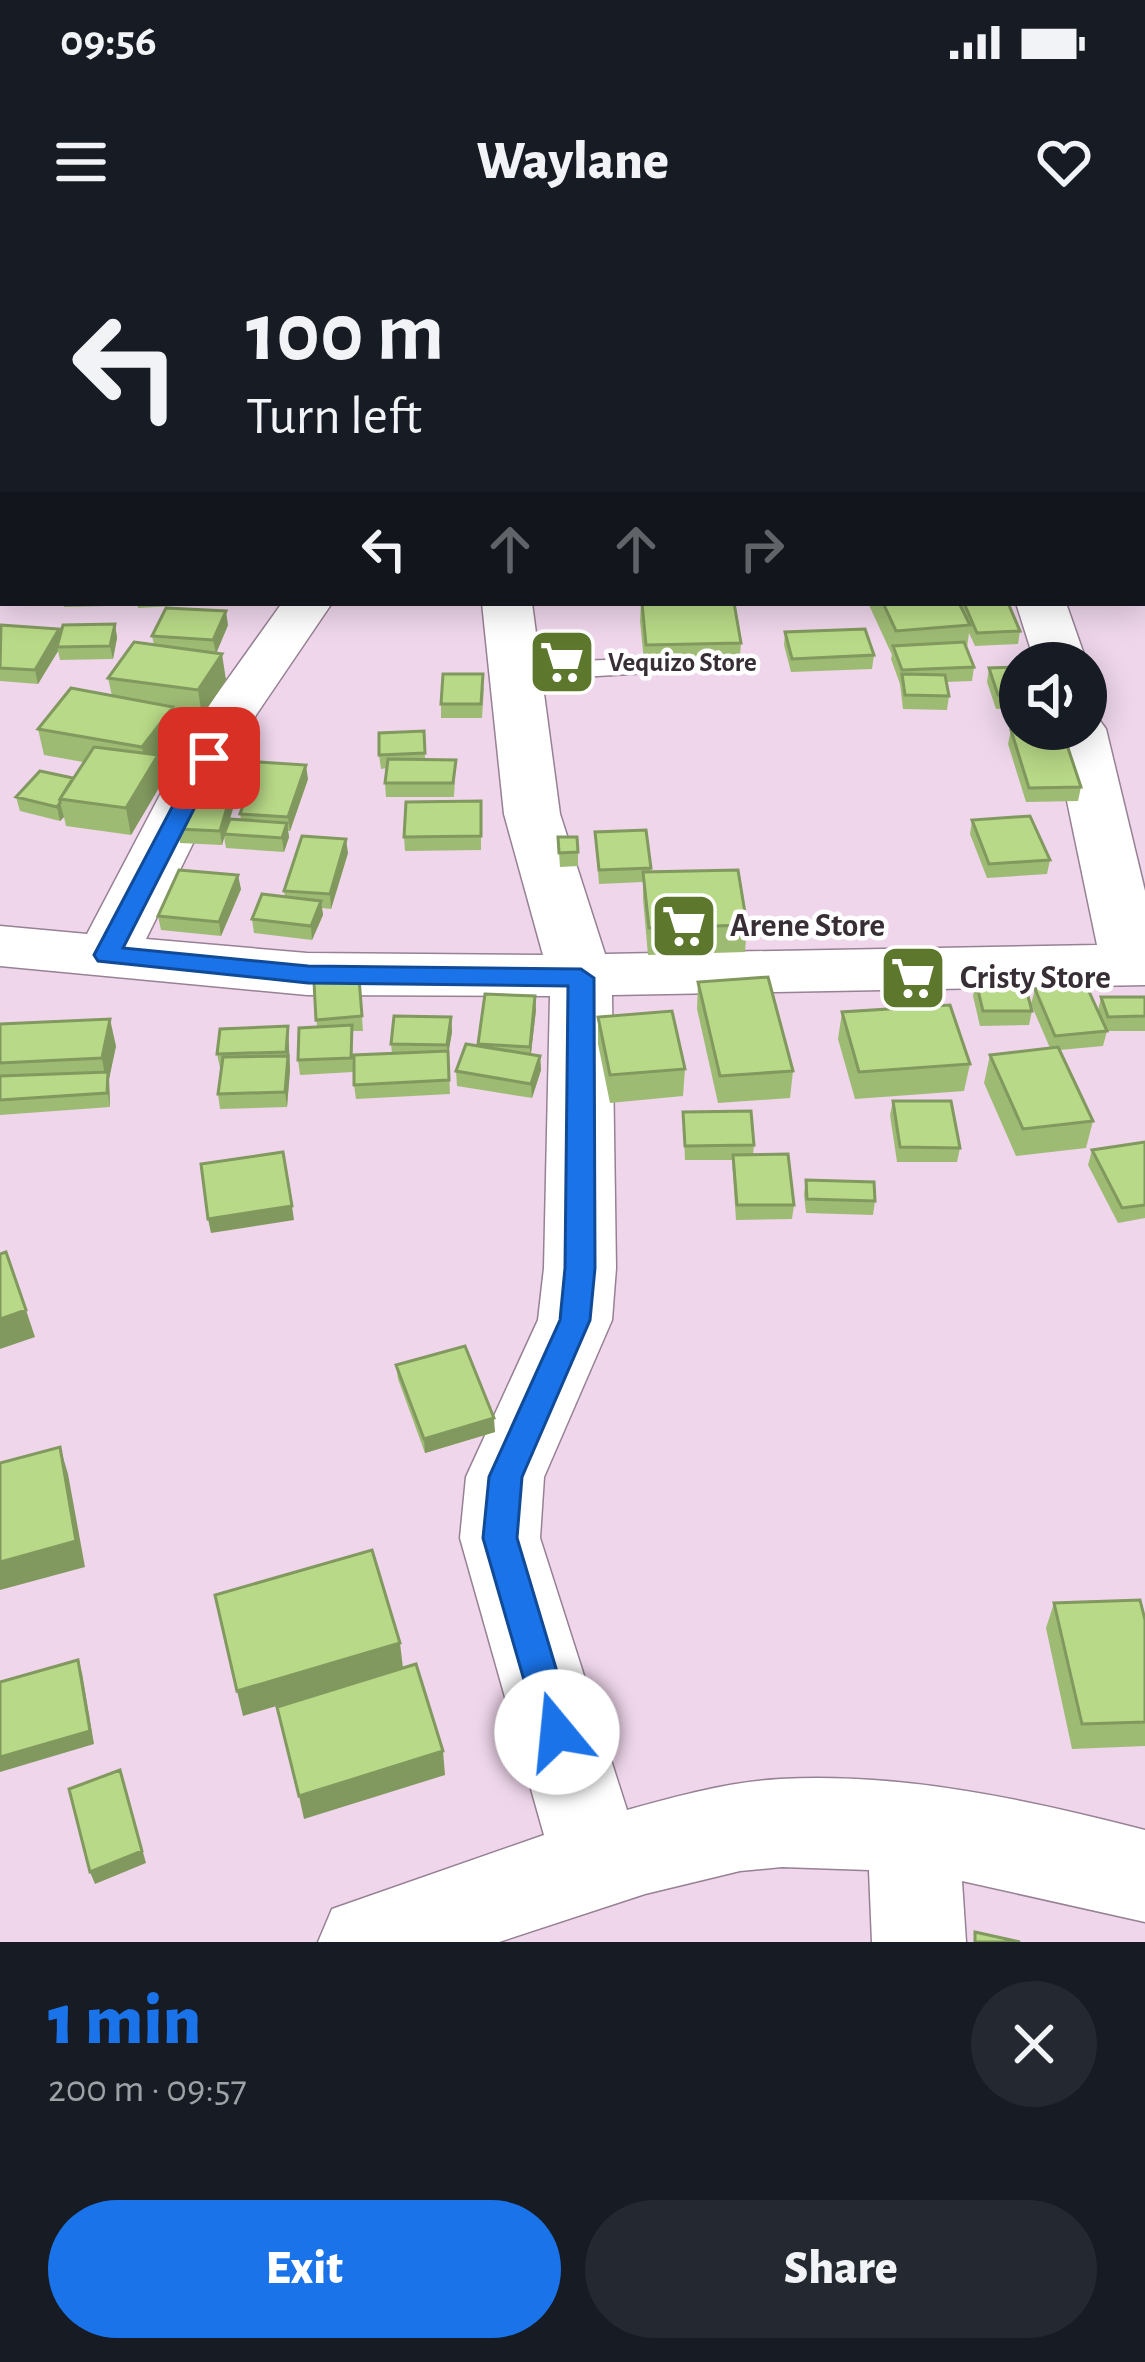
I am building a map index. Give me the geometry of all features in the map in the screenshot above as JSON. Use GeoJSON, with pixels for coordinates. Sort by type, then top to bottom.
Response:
{"type":"FeatureCollection","features":[{"type":"Feature","properties":{"kind":"street"},"geometry":{"type":"LineString","coordinates":[[107,955],[230,715],[305,606]]}},
{"type":"Feature","properties":{"kind":"street"},"geometry":{"type":"LineString","coordinates":[[507,606],[532,814],[581,978],[580,1268],[575,1320],[506,1477],[500,1538],[598,1864]]}},
{"type":"Feature","properties":{"kind":"street"},"geometry":{"type":"LineString","coordinates":[[1042,606],[1054,642]]}},
{"type":"Feature","properties":{"kind":"street"},"geometry":{"type":"LineString","coordinates":[[0,946],[308,974],[581,978],[1138,965],[1084,750]]}},
{"type":"Feature","properties":{"kind":"street"},"geometry":{"type":"LineString","coordinates":[[365,1942],[598,1864],[743,1826],[913,1831],[1145,1876]]}},
{"type":"Feature","properties":{"kind":"street"},"geometry":{"type":"LineString","coordinates":[[913,1831],[919,1942]]}},
{"type":"Feature","properties":{"kind":"lane"},"geometry":{"type":"LineString","coordinates":[[515,672],[637,667]]}},
{"type":"Feature","properties":{"kind":"building"},"geometry":{"type":"Polygon","coordinates":[[[642,606],[735,606],[741,643],[646,645],[642,606]]]}},
{"type":"Feature","properties":{"kind":"building"},"geometry":{"type":"Polygon","coordinates":[[[884,606],[960,606],[970,625],[896,631],[884,606]]]}},
{"type":"Feature","properties":{"kind":"building"},"geometry":{"type":"Polygon","coordinates":[[[965,606],[1009,606],[1020,631],[977,633],[965,606]]]}},
{"type":"Feature","properties":{"kind":"building"},"geometry":{"type":"Polygon","coordinates":[[[166,608],[226,611],[213,640],[152,636],[166,608]]]}},
{"type":"Feature","properties":{"kind":"building"},"geometry":{"type":"Polygon","coordinates":[[[115,624],[110,646],[57,647],[63,625],[115,624]]]}},
{"type":"Feature","properties":{"kind":"building"},"geometry":{"type":"Polygon","coordinates":[[[1,625],[59,629],[35,670],[0,668],[1,625]]]}},
{"type":"Feature","properties":{"kind":"building"},"geometry":{"type":"Polygon","coordinates":[[[865,629],[874,655],[792,659],[785,632],[865,629]]]}},
{"type":"Feature","properties":{"kind":"building"},"geometry":{"type":"Polygon","coordinates":[[[134,642],[222,654],[198,690],[108,678],[134,642]]]}},
{"type":"Feature","properties":{"kind":"building"},"geometry":{"type":"Polygon","coordinates":[[[964,642],[974,667],[902,670],[893,646],[964,642]]]}},
{"type":"Feature","properties":{"kind":"building"},"geometry":{"type":"Polygon","coordinates":[[[989,668],[999,668],[999,695],[998,695],[989,668]]]}},
{"type":"Feature","properties":{"kind":"building"},"geometry":{"type":"Polygon","coordinates":[[[443,674],[483,674],[481,704],[441,704],[443,674]]]}},
{"type":"Feature","properties":{"kind":"building"},"geometry":{"type":"Polygon","coordinates":[[[902,674],[945,675],[949,696],[905,695],[902,674]]]}},
{"type":"Feature","properties":{"kind":"building"},"geometry":{"type":"Polygon","coordinates":[[[71,688],[173,707],[142,747],[38,729],[71,688]]]}},
{"type":"Feature","properties":{"kind":"building"},"geometry":{"type":"Polygon","coordinates":[[[424,731],[425,753],[379,755],[379,733],[424,731]]]}},
{"type":"Feature","properties":{"kind":"building"},"geometry":{"type":"Polygon","coordinates":[[[94,747],[158,755],[126,808],[60,799],[94,747]]]}},
{"type":"Feature","properties":{"kind":"building"},"geometry":{"type":"Polygon","coordinates":[[[1017,750],[1069,750],[1081,787],[1029,788],[1017,750]]]}},
{"type":"Feature","properties":{"kind":"building"},"geometry":{"type":"Polygon","coordinates":[[[388,759],[456,760],[453,783],[385,783],[388,759]]]}},
{"type":"Feature","properties":{"kind":"building"},"geometry":{"type":"Polygon","coordinates":[[[259,762],[306,765],[288,817],[240,814],[259,762]]]}},
{"type":"Feature","properties":{"kind":"building"},"geometry":{"type":"Polygon","coordinates":[[[40,771],[73,778],[57,807],[16,797],[40,771]]]}},
{"type":"Feature","properties":{"kind":"building"},"geometry":{"type":"Polygon","coordinates":[[[197,772],[237,774],[220,831],[178,829],[197,772]]]}},
{"type":"Feature","properties":{"kind":"building"},"geometry":{"type":"Polygon","coordinates":[[[481,801],[481,836],[404,837],[406,802],[481,801]]]}},
{"type":"Feature","properties":{"kind":"building"},"geometry":{"type":"Polygon","coordinates":[[[1030,816],[1050,860],[989,864],[972,820],[1030,816]]]}},
{"type":"Feature","properties":{"kind":"building"},"geometry":{"type":"Polygon","coordinates":[[[230,819],[287,823],[282,838],[224,834],[230,819]]]}},
{"type":"Feature","properties":{"kind":"building"},"geometry":{"type":"Polygon","coordinates":[[[646,830],[651,868],[599,870],[595,832],[646,830]]]}},
{"type":"Feature","properties":{"kind":"building"},"geometry":{"type":"Polygon","coordinates":[[[302,836],[346,839],[330,894],[284,891],[302,836]]]}},
{"type":"Feature","properties":{"kind":"building"},"geometry":{"type":"Polygon","coordinates":[[[558,837],[577,837],[578,852],[559,853],[558,837]]]}},
{"type":"Feature","properties":{"kind":"building"},"geometry":{"type":"Polygon","coordinates":[[[179,870],[238,875],[219,922],[158,916],[179,870]]]}},
{"type":"Feature","properties":{"kind":"building"},"geometry":{"type":"Polygon","coordinates":[[[738,870],[747,925],[649,928],[643,872],[738,870]]]}},
{"type":"Feature","properties":{"kind":"building"},"geometry":{"type":"Polygon","coordinates":[[[262,894],[321,901],[311,926],[252,919],[262,894]]]}},
{"type":"Feature","properties":{"kind":"building"},"geometry":{"type":"Polygon","coordinates":[[[768,977],[793,1071],[720,1076],[698,982],[768,977]]]}},
{"type":"Feature","properties":{"kind":"building"},"geometry":{"type":"Polygon","coordinates":[[[359,978],[362,1016],[316,1020],[314,982],[359,978]]]}},
{"type":"Feature","properties":{"kind":"building"},"geometry":{"type":"Polygon","coordinates":[[[1024,981],[1032,1011],[983,1011],[976,982],[1024,981]]]}},
{"type":"Feature","properties":{"kind":"building"},"geometry":{"type":"Polygon","coordinates":[[[1086,985],[1107,1031],[1055,1036],[1035,989],[1086,985]]]}},
{"type":"Feature","properties":{"kind":"building"},"geometry":{"type":"Polygon","coordinates":[[[485,994],[535,996],[530,1047],[478,1044],[485,994]]]}},
{"type":"Feature","properties":{"kind":"building"},"geometry":{"type":"Polygon","coordinates":[[[1101,997],[1145,997],[1145,1016],[1108,1017],[1101,997]]]}},
{"type":"Feature","properties":{"kind":"building"},"geometry":{"type":"Polygon","coordinates":[[[950,1005],[970,1064],[859,1072],[842,1012],[950,1005]]]}},
{"type":"Feature","properties":{"kind":"building"},"geometry":{"type":"Polygon","coordinates":[[[672,1011],[685,1069],[610,1075],[598,1017],[672,1011]]]}},
{"type":"Feature","properties":{"kind":"building"},"geometry":{"type":"Polygon","coordinates":[[[394,1016],[451,1017],[447,1045],[391,1044],[394,1016]]]}},
{"type":"Feature","properties":{"kind":"building"},"geometry":{"type":"Polygon","coordinates":[[[110,1019],[102,1058],[0,1063],[0,1024],[110,1019]]]}},
{"type":"Feature","properties":{"kind":"building"},"geometry":{"type":"Polygon","coordinates":[[[352,1025],[351,1058],[298,1060],[299,1028],[352,1025]]]}},
{"type":"Feature","properties":{"kind":"building"},"geometry":{"type":"Polygon","coordinates":[[[288,1026],[286,1052],[217,1054],[220,1029],[288,1026]]]}},
{"type":"Feature","properties":{"kind":"building"},"geometry":{"type":"Polygon","coordinates":[[[466,1044],[540,1056],[531,1084],[456,1071],[466,1044]]]}},
{"type":"Feature","properties":{"kind":"building"},"geometry":{"type":"Polygon","coordinates":[[[1058,1047],[1093,1121],[1023,1129],[990,1055],[1058,1047]]]}},
{"type":"Feature","properties":{"kind":"building"},"geometry":{"type":"Polygon","coordinates":[[[448,1051],[449,1080],[354,1085],[354,1055],[448,1051]]]}},
{"type":"Feature","properties":{"kind":"building"},"geometry":{"type":"Polygon","coordinates":[[[288,1056],[285,1092],[218,1094],[223,1057],[288,1056]]]}},
{"type":"Feature","properties":{"kind":"building"},"geometry":{"type":"Polygon","coordinates":[[[108,1072],[107,1093],[0,1100],[0,1076],[108,1072]]]}},
{"type":"Feature","properties":{"kind":"building"},"geometry":{"type":"Polygon","coordinates":[[[893,1101],[951,1101],[960,1148],[900,1147],[893,1101]]]}},
{"type":"Feature","properties":{"kind":"building"},"geometry":{"type":"Polygon","coordinates":[[[751,1111],[754,1145],[685,1146],[683,1112],[751,1111]]]}},
{"type":"Feature","properties":{"kind":"building"},"geometry":{"type":"Polygon","coordinates":[[[1145,1142],[1145,1205],[1122,1208],[1092,1150],[1145,1142]]]}},
{"type":"Feature","properties":{"kind":"building"},"geometry":{"type":"Polygon","coordinates":[[[283,1152],[292,1206],[208,1219],[201,1164],[283,1152]]]}},
{"type":"Feature","properties":{"kind":"building"},"geometry":{"type":"Polygon","coordinates":[[[788,1154],[794,1205],[737,1205],[733,1155],[788,1154]]]}},
{"type":"Feature","properties":{"kind":"building"},"geometry":{"type":"Polygon","coordinates":[[[806,1180],[874,1182],[875,1201],[807,1199],[806,1180]]]}},
{"type":"Feature","properties":{"kind":"building"},"geometry":{"type":"Polygon","coordinates":[[[6,1252],[26,1310],[0,1319],[0,1254],[6,1252]]]}},
{"type":"Feature","properties":{"kind":"building"},"geometry":{"type":"Polygon","coordinates":[[[465,1346],[494,1418],[424,1439],[396,1365],[465,1346]]]}},
{"type":"Feature","properties":{"kind":"building"},"geometry":{"type":"Polygon","coordinates":[[[60,1447],[76,1541],[0,1562],[0,1463],[60,1447]]]}},
{"type":"Feature","properties":{"kind":"building"},"geometry":{"type":"Polygon","coordinates":[[[372,1550],[400,1643],[237,1691],[215,1595],[372,1550]]]}},
{"type":"Feature","properties":{"kind":"building"},"geometry":{"type":"Polygon","coordinates":[[[1140,1600],[1145,1620],[1145,1722],[1082,1724],[1054,1603],[1140,1600]]]}},
{"type":"Feature","properties":{"kind":"building"},"geometry":{"type":"Polygon","coordinates":[[[78,1660],[90,1731],[0,1757],[0,1682],[78,1660]]]}},
{"type":"Feature","properties":{"kind":"building"},"geometry":{"type":"Polygon","coordinates":[[[416,1664],[443,1751],[299,1796],[277,1707],[416,1664]]]}},
{"type":"Feature","properties":{"kind":"building"},"geometry":{"type":"Polygon","coordinates":[[[120,1770],[142,1851],[90,1872],[69,1789],[120,1770]]]}},
{"type":"Feature","properties":{"kind":"building"},"geometry":{"type":"Polygon","coordinates":[[[975,1932],[1020,1942],[975,1942],[975,1932]]]}},
{"type":"Feature","properties":{"kind":"place","name":"Vequizo Store"},"geometry":{"type":"Point","coordinates":[562,662]}},
{"type":"Feature","properties":{"kind":"place","name":"Arene Store"},"geometry":{"type":"Point","coordinates":[684,926]}},
{"type":"Feature","properties":{"kind":"place","name":"Cristy Store"},"geometry":{"type":"Point","coordinates":[913,978]}},
{"type":"Feature","properties":{"kind":"route"},"geometry":{"type":"LineString","coordinates":[[209,758],[107,955],[308,974],[581,978],[580,1268],[575,1320],[506,1477],[500,1538],[557,1732]]}}]}
